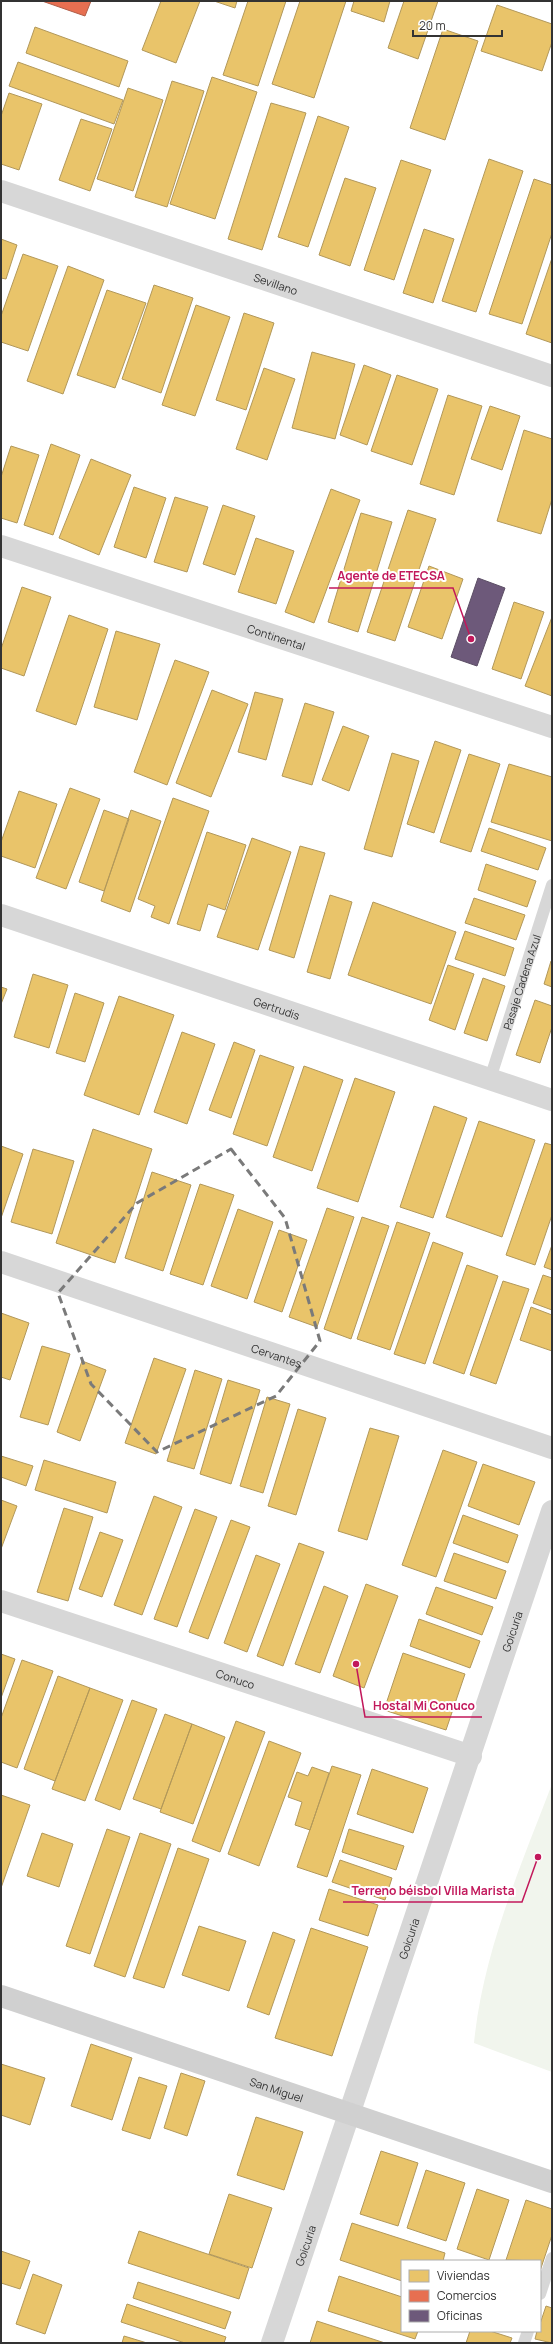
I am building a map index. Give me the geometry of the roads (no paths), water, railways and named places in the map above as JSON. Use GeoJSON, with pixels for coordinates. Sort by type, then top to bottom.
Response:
{"type":"FeatureCollection","features":[{"type":"Feature","properties":{"kind":"street","name":"Sevillano"},"geometry":{"type":"LineString","coordinates":[[1,191],[552,376]]}},
{"type":"Feature","properties":{"kind":"street","name":"Continental"},"geometry":{"type":"LineString","coordinates":[[1,546],[552,727]]}},
{"type":"Feature","properties":{"kind":"street","name":"Gertrudis"},"geometry":{"type":"LineString","coordinates":[[1,915],[552,1100]]}},
{"type":"Feature","properties":{"kind":"street","name":"Cervantes"},"geometry":{"type":"LineString","coordinates":[[1,1262],[552,1448]]}},
{"type":"Feature","properties":{"kind":"street","name":"Goicuria"},"geometry":{"type":"LineString","coordinates":[[272,2343],[471,1756],[552,1511]]}},
{"type":"Feature","properties":{"kind":"street","name":"Conuco"},"geometry":{"type":"LineString","coordinates":[[1,1601],[471,1756]]}},
{"type":"Feature","properties":{"kind":"street","name":"San Miguel"},"geometry":{"type":"LineString","coordinates":[[1,1996],[552,2182]]}},
{"type":"Feature","properties":{"kind":"lane","name":"Pasaje Cadena Azul"},"geometry":{"type":"LineString","coordinates":[[490,1079],[552,885]]}},
{"type":"Feature","properties":{"kind":"lane"},"geometry":{"type":"LineString","coordinates":[[541,2291],[552,2258]]}},
{"type":"Feature","properties":{"kind":"lane"},"geometry":{"type":"LineString","coordinates":[[524,2343],[528,2332]]}},
{"type":"Feature","properties":{"kind":"place","name":"Agente de ETECSA"},"geometry":{"type":"Point","coordinates":[471,639]}},
{"type":"Feature","properties":{"kind":"place","name":"Hostal Mi Conuco"},"geometry":{"type":"Point","coordinates":[356,1664]}},
{"type":"Feature","properties":{"kind":"place","name":"Terreno béisbol Villa Marista"},"geometry":{"type":"Point","coordinates":[538,1857]}}]}
